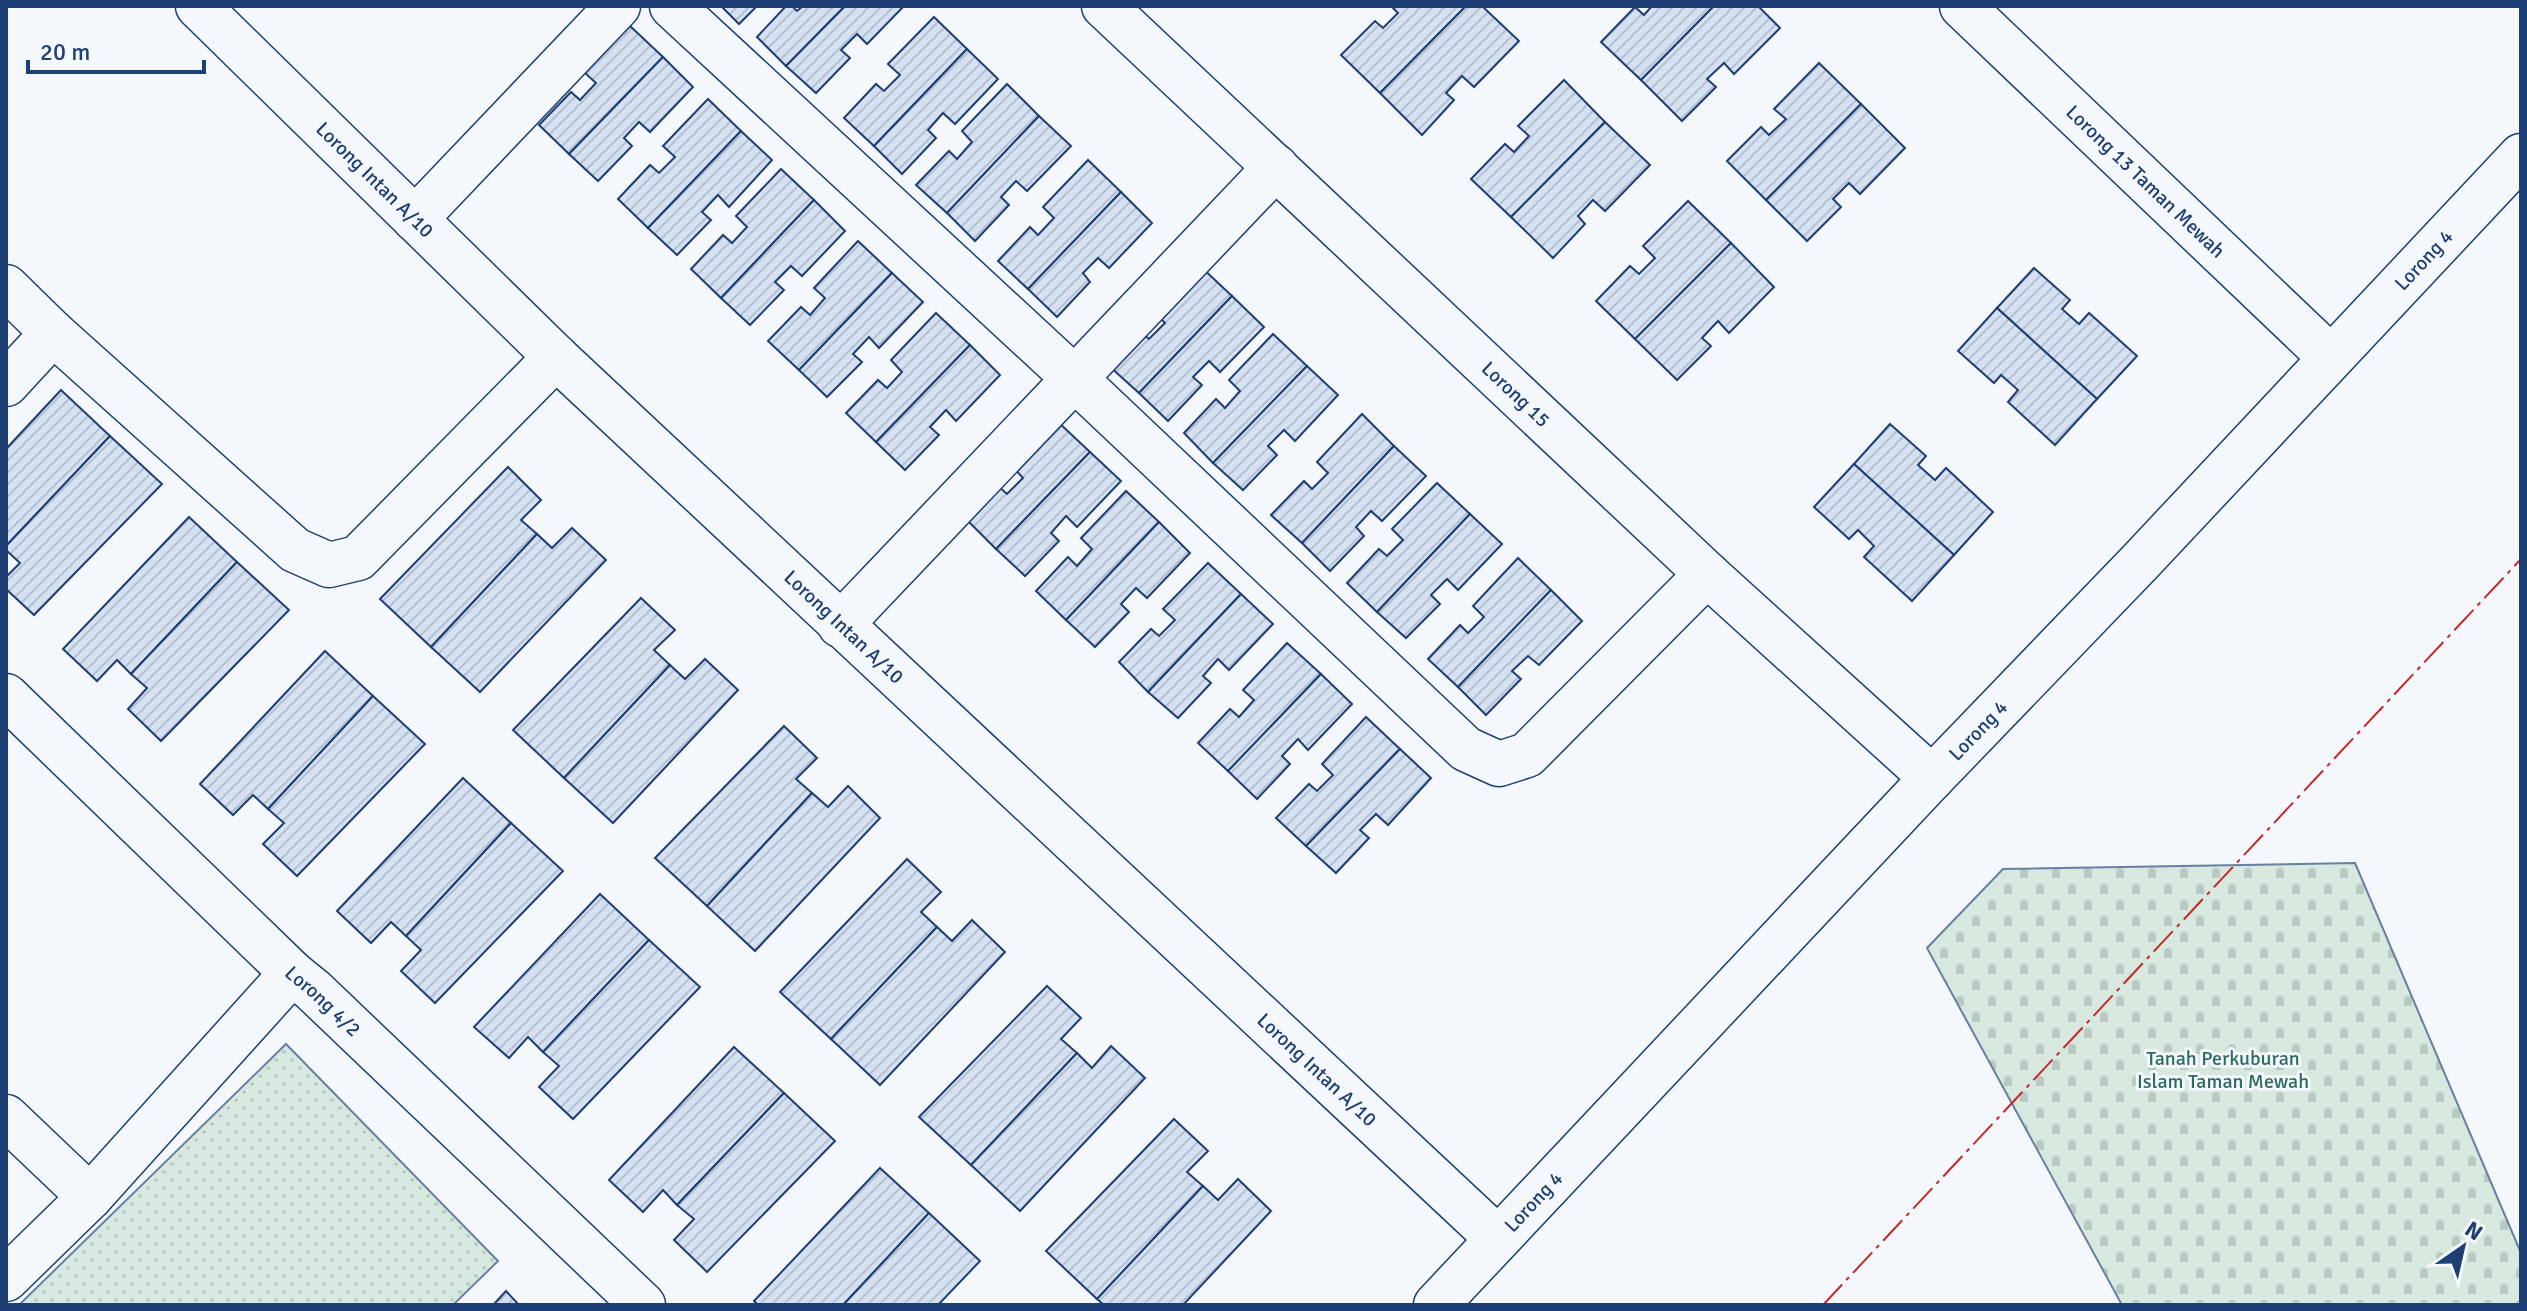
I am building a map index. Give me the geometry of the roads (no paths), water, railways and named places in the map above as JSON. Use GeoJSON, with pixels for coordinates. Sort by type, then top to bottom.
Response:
{"type":"FeatureCollection","features":[{"type":"Feature","properties":{"kind":"street"},"geometry":{"type":"LineString","coordinates":[[415,219],[618,6]]}},
{"type":"Feature","properties":{"kind":"street"},"geometry":{"type":"LineString","coordinates":[[672,6],[1074,378],[1466,749],[1499,764],[1527,755],[1707,574]]}},
{"type":"Feature","properties":{"kind":"street","name":"Lorong 15"},"geometry":{"type":"LineString","coordinates":[[1104,6],[1707,574],[1932,778]]}},
{"type":"Feature","properties":{"kind":"street","name":"Lorong 13 Taman Mewah"},"geometry":{"type":"LineString","coordinates":[[1962,6],[2330,357]]}},
{"type":"Feature","properties":{"kind":"street","name":"Lorong Intan A/10"},"geometry":{"type":"LineString","coordinates":[[207,9],[556,357],[1497,1238]]}},
{"type":"Feature","properties":{"kind":"street","name":"Lorong 4"},"geometry":{"type":"LineString","coordinates":[[1436,1305],[2521,156]]}},
{"type":"Feature","properties":{"kind":"street"},"geometry":{"type":"LineString","coordinates":[[840,625],[1276,167]]}},
{"type":"Feature","properties":{"kind":"street"},"geometry":{"type":"LineString","coordinates":[[6,287],[295,550],[329,565],[358,558],[556,357]]}},
{"type":"Feature","properties":{"kind":"street"},"geometry":{"type":"LineString","coordinates":[[6,384],[53,333]]}},
{"type":"Feature","properties":{"kind":"street","name":"Lorong 4/2"},"geometry":{"type":"LineString","coordinates":[[6,696],[292,973],[643,1305]]}},
{"type":"Feature","properties":{"kind":"street"},"geometry":{"type":"LineString","coordinates":[[6,1279],[90,1197],[292,973]]}},
{"type":"Feature","properties":{"kind":"street"},"geometry":{"type":"LineString","coordinates":[[6,1117],[90,1197]]}},
{"type":"Feature","properties":{"kind":"park label","name":"Tanah Perkuburan Islam Taman Mewah"},"geometry":{"type":"Point","coordinates":[2223,1070]}}]}
